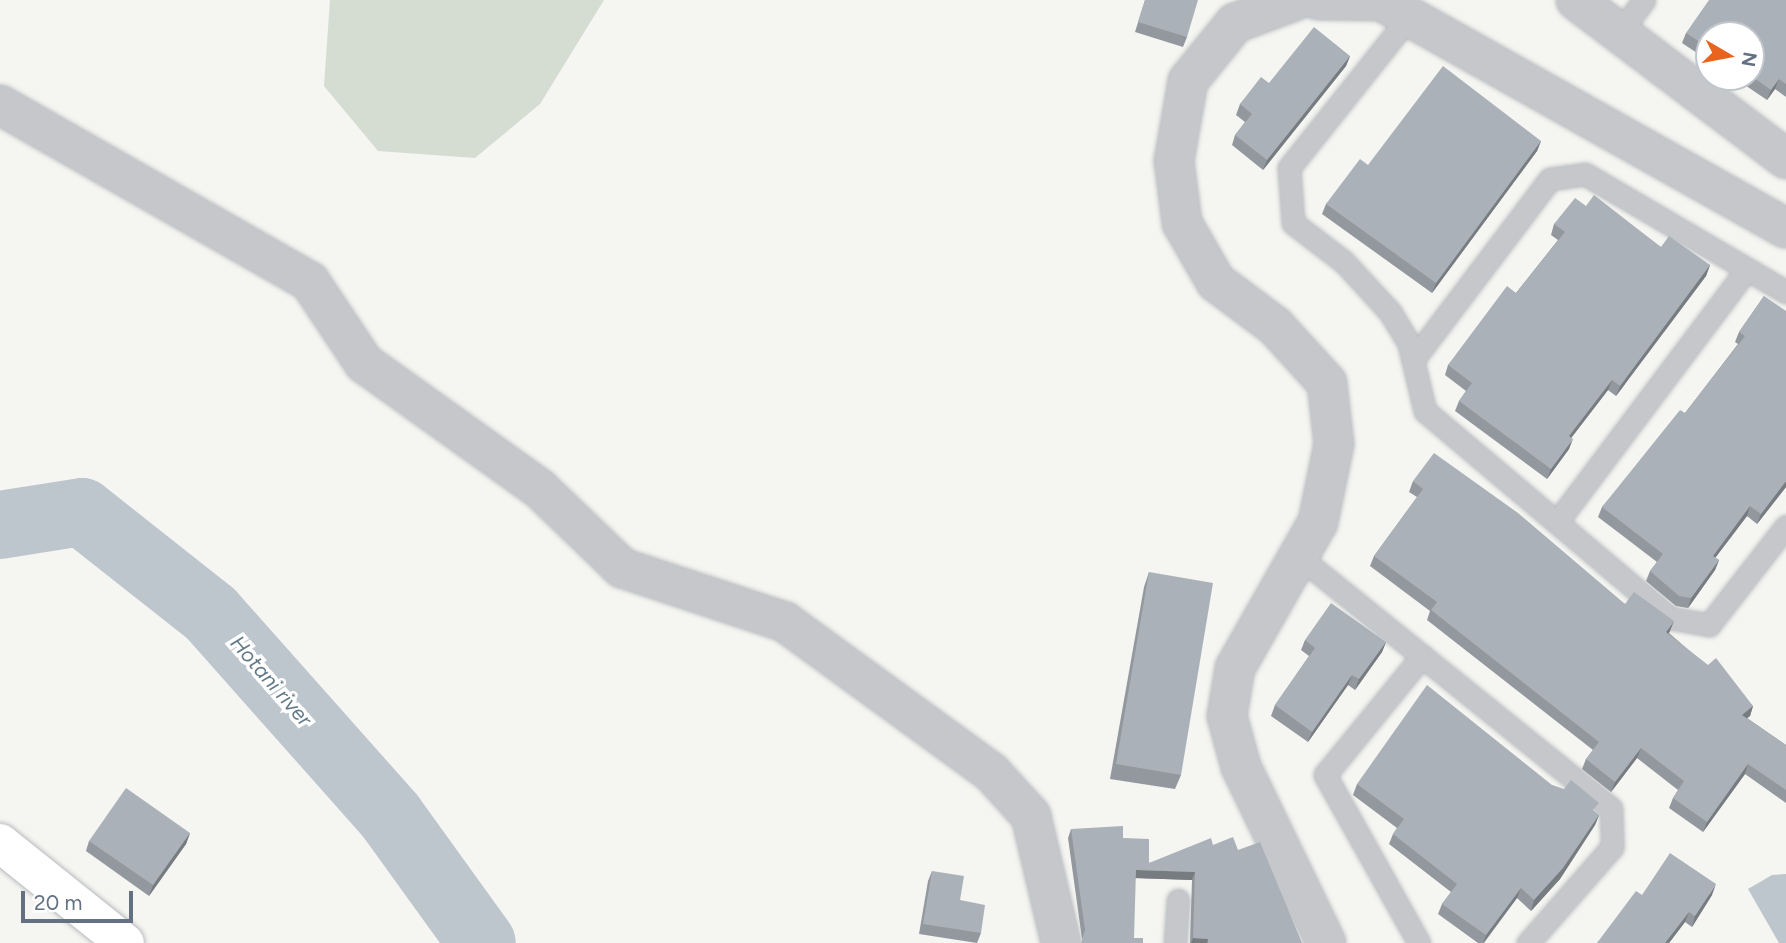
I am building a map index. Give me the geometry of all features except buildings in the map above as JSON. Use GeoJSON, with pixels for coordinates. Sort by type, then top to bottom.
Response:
{"type":"FeatureCollection","features":[{"type":"Feature","properties":{"kind":"street"},"geometry":{"type":"LineString","coordinates":[[1297,0],[1235,23],[1188,81],[1174,161],[1182,223],[1216,282],[1275,326],[1327,383],[1335,444],[1318,522],[1235,668],[1227,716],[1241,766],[1326,943]]}},
{"type":"Feature","properties":{"kind":"street"},"geometry":{"type":"LineString","coordinates":[[1318,0],[1381,1],[1786,228]]}},
{"type":"Feature","properties":{"kind":"street"},"geometry":{"type":"LineString","coordinates":[[1576,0],[1786,159]]}},
{"type":"Feature","properties":{"kind":"street"},"geometry":{"type":"LineString","coordinates":[[0,105],[310,282],[364,363],[540,489],[622,568],[785,622],[991,772],[1031,816],[1061,943]]}},
{"type":"Feature","properties":{"kind":"street"},"geometry":{"type":"LineString","coordinates":[[0,842],[125,943]]}},
{"type":"Feature","properties":{"kind":"lane"},"geometry":{"type":"LineString","coordinates":[[1619,33],[1644,0]]}},
{"type":"Feature","properties":{"kind":"lane"},"geometry":{"type":"LineString","coordinates":[[1409,17],[1289,168],[1293,223],[1344,262],[1390,312],[1409,344],[1425,411],[1670,618],[1709,625],[1786,526]]}},
{"type":"Feature","properties":{"kind":"lane"},"geometry":{"type":"LineString","coordinates":[[1413,360],[1550,179],[1585,174],[1786,292]]}},
{"type":"Feature","properties":{"kind":"lane"},"geometry":{"type":"LineString","coordinates":[[1556,522],[1747,269]]}},
{"type":"Feature","properties":{"kind":"lane"},"geometry":{"type":"LineString","coordinates":[[1298,556],[1611,809],[1612,847],[1528,943]]}},
{"type":"Feature","properties":{"kind":"lane"},"geometry":{"type":"LineString","coordinates":[[1419,943],[1325,775],[1422,656]]}},
{"type":"Feature","properties":{"kind":"lane"},"geometry":{"type":"LineString","coordinates":[[1175,943],[1178,901]]}},
{"type":"Feature","properties":{"kind":"shaded area"},"geometry":{"type":"Polygon","coordinates":[[[330,0],[604,0],[540,104],[475,158],[378,151],[324,86],[330,0]]]}},
{"type":"Feature","properties":{"kind":"shaded area"},"geometry":{"type":"Polygon","coordinates":[[[1786,874],[1786,943],[1779,943],[1748,889],[1772,875],[1786,874]]]}},
{"type":"Feature","properties":{"kind":"waterway","name":"Hotani river"},"geometry":{"type":"LineString","coordinates":[[0,525],[82,512],[211,614],[391,817],[482,943]]}}]}
